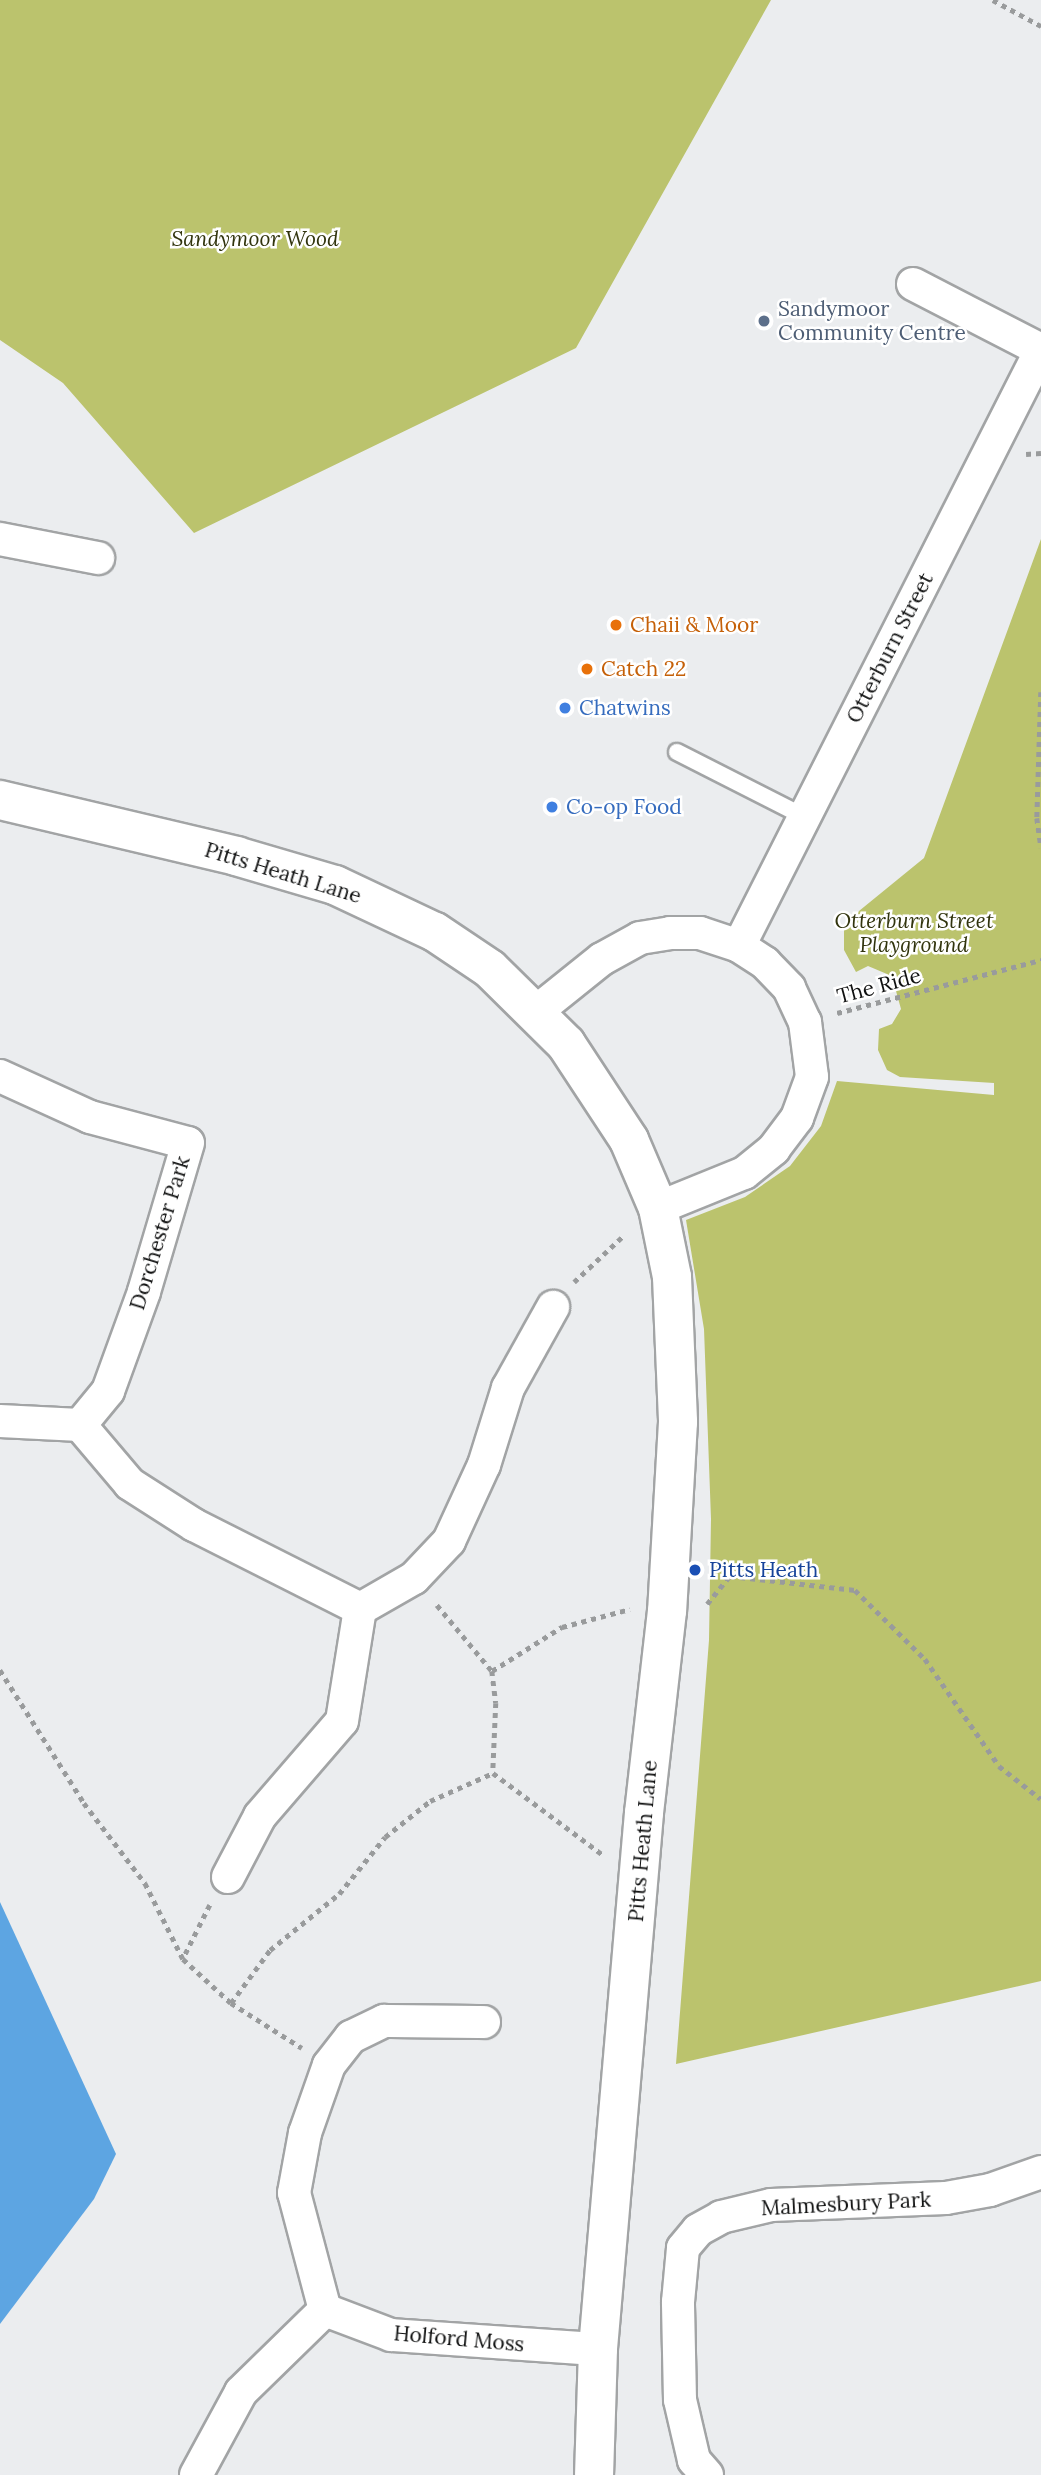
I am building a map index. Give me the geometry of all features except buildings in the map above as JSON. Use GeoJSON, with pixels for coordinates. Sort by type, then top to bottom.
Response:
{"type":"FeatureCollection","features":[{"type":"Feature","properties":{"kind":"street"},"geometry":{"type":"LineString","coordinates":[[913,284],[1041,350]]}},
{"type":"Feature","properties":{"kind":"street","name":"Otterburn Street"},"geometry":{"type":"LineString","coordinates":[[739,946],[1041,350]]}},
{"type":"Feature","properties":{"kind":"street"},"geometry":{"type":"LineString","coordinates":[[0,538],[98,558]]}},
{"type":"Feature","properties":{"kind":"street","name":"Pitts Heath Lane"},"geometry":{"type":"LineString","coordinates":[[0,800],[236,856],[335,885],[435,932],[490,969],[537,1011],[596,1085],[629,1140],[658,1208],[672,1277],[677,1340],[678,1422],[667,1611],[644,1813],[598,2349],[594,2475]]}},
{"type":"Feature","properties":{"kind":"street"},"geometry":{"type":"LineString","coordinates":[[537,1011],[603,959],[640,939],[700,933],[739,946],[765,963],[789,988],[806,1022],[812,1077],[797,1118],[774,1149],[744,1173],[658,1208]]}},
{"type":"Feature","properties":{"kind":"street","name":"Dorchester Park"},"geometry":{"type":"LineString","coordinates":[[0,1076],[90,1116],[188,1143],[144,1292],[108,1391],[80,1426]]}},
{"type":"Feature","properties":{"kind":"street"},"geometry":{"type":"LineString","coordinates":[[360,1609],[414,1578],[449,1541],[484,1465],[508,1388],[553,1307]]}},
{"type":"Feature","properties":{"kind":"street"},"geometry":{"type":"LineString","coordinates":[[0,1422],[80,1426],[130,1484],[194,1525],[360,1609]]}},
{"type":"Feature","properties":{"kind":"street"},"geometry":{"type":"LineString","coordinates":[[228,1877],[260,1816],[342,1721],[360,1609]]}},
{"type":"Feature","properties":{"kind":"street"},"geometry":{"type":"LineString","coordinates":[[196,2475],[241,2392],[325,2311],[294,2193],[305,2133],[329,2065],[351,2037],[384,2021],[484,2022]]}},
{"type":"Feature","properties":{"kind":"street","name":"Malmesbury Park"},"geometry":{"type":"LineString","coordinates":[[707,2475],[694,2460],[680,2400],[678,2302],[683,2248],[698,2230],[721,2217],[771,2205],[946,2198],[990,2190],[1041,2172]]}},
{"type":"Feature","properties":{"kind":"street","name":"Holford Moss"},"geometry":{"type":"LineString","coordinates":[[325,2311],[391,2335],[598,2349]]}},
{"type":"Feature","properties":{"kind":"lane"},"geometry":{"type":"LineString","coordinates":[[677,752],[805,817]]}},
{"type":"Feature","properties":{"kind":"path"},"geometry":{"type":"LineString","coordinates":[[993,0],[1041,26]]}},
{"type":"Feature","properties":{"kind":"path"},"geometry":{"type":"LineString","coordinates":[[1041,692],[1037,818],[1041,848]]}},
{"type":"Feature","properties":{"kind":"path","name":"The Ride"},"geometry":{"type":"LineString","coordinates":[[806,1022],[1041,960]]}},
{"type":"Feature","properties":{"kind":"path"},"geometry":{"type":"LineString","coordinates":[[553,1307],[592,1262],[658,1208]]}},
{"type":"Feature","properties":{"kind":"path"},"geometry":{"type":"LineString","coordinates":[[492,1671],[562,1627],[628,1609],[700,1614],[730,1576],[855,1590],[925,1660],[999,1766],[1041,1799]]}},
{"type":"Feature","properties":{"kind":"path"},"geometry":{"type":"LineString","coordinates":[[414,1578],[492,1671],[496,1703],[493,1773]]}},
{"type":"Feature","properties":{"kind":"path"},"geometry":{"type":"LineString","coordinates":[[0,1670],[84,1802],[145,1883],[183,1959],[231,2003],[329,2065]]}},
{"type":"Feature","properties":{"kind":"path"},"geometry":{"type":"LineString","coordinates":[[493,1773],[606,1857]]}},
{"type":"Feature","properties":{"kind":"path"},"geometry":{"type":"LineString","coordinates":[[231,2003],[270,1950],[339,1894],[386,1837],[430,1801],[493,1773]]}},
{"type":"Feature","properties":{"kind":"path"},"geometry":{"type":"LineString","coordinates":[[183,1959],[228,1877]]}},
{"type":"Feature","properties":{"kind":"green space","name":"Sandymoor Wood"},"geometry":{"type":"Polygon","coordinates":[[[0,0],[771,0],[576,348],[194,533],[63,383],[0,340],[0,0]]]}},
{"type":"Feature","properties":{"kind":"green space","name":"Otterburn Street Playground"},"geometry":{"type":"Polygon","coordinates":[[[1041,539],[1041,1981],[676,2064],[709,1640],[711,1519],[704,1329],[686,1220],[745,1197],[790,1166],[821,1126],[837,1081],[994,1095],[994,1083],[900,1077],[887,1070],[878,1050],[879,1029],[892,1024],[901,1009],[896,991],[887,974],[868,966],[856,972],[844,950],[844,930],[859,911],[924,858],[1041,539]]]}},
{"type":"Feature","properties":{"kind":"water"},"geometry":{"type":"Polygon","coordinates":[[[0,1902],[116,2154],[94,2199],[0,2324],[0,1902]]]}},
{"type":"Feature","properties":{"kind":"place","name":"Sandymoor Community Centre"},"geometry":{"type":"Point","coordinates":[764,321]}},
{"type":"Feature","properties":{"kind":"place","name":"Chaii & Moor"},"geometry":{"type":"Point","coordinates":[616,625]}},
{"type":"Feature","properties":{"kind":"place","name":"Catch 22"},"geometry":{"type":"Point","coordinates":[587,669]}},
{"type":"Feature","properties":{"kind":"place","name":"Chatwins"},"geometry":{"type":"Point","coordinates":[565,708]}},
{"type":"Feature","properties":{"kind":"place","name":"Co-op Food"},"geometry":{"type":"Point","coordinates":[552,807]}},
{"type":"Feature","properties":{"kind":"place","name":"Pitts Heath"},"geometry":{"type":"Point","coordinates":[695,1570]}}]}
